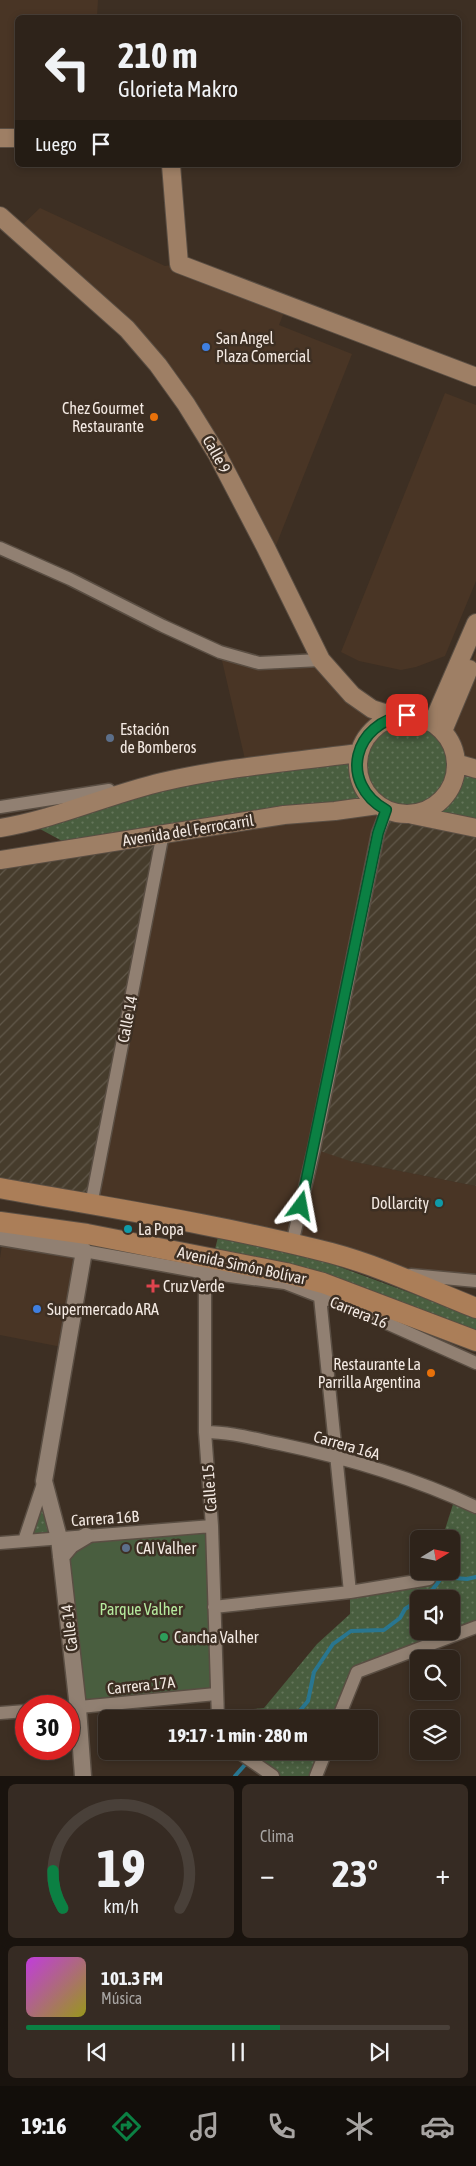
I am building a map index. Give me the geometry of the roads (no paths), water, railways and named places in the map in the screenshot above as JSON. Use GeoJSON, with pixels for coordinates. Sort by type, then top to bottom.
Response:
{"type":"FeatureCollection","features":[{"type":"Feature","properties":{"kind":"main road"},"geometry":{"type":"LineString","coordinates":[[0,138],[15,138]]}},
{"type":"Feature","properties":{"kind":"main road"},"geometry":{"type":"LineString","coordinates":[[170,167],[179,264],[476,377]]}},
{"type":"Feature","properties":{"kind":"main road","name":"Calle 9"},"geometry":{"type":"LineString","coordinates":[[0,216],[127,329],[158,365],[186,404],[237,490],[321,660],[352,695],[372,709],[394,716]]}},
{"type":"Feature","properties":{"kind":"main road"},"geometry":{"type":"LineString","coordinates":[[438,727],[476,623]]}},
{"type":"Feature","properties":{"kind":"main road"},"geometry":{"type":"LineString","coordinates":[[438,727],[476,652]]}},
{"type":"Feature","properties":{"kind":"main road"},"geometry":{"type":"LineString","coordinates":[[407,814],[418,813],[438,803],[452,785],[456,763],[450,741],[438,727],[420,717],[407,715],[394,716],[378,724],[366,737],[358,753],[357,766],[364,790],[382,808],[407,814],[476,828]]}},
{"type":"Feature","properties":{"kind":"main road"},"geometry":{"type":"LineString","coordinates":[[0,828],[29,823],[161,782],[358,753]]}},
{"type":"Feature","properties":{"kind":"main road"},"geometry":{"type":"LineString","coordinates":[[456,763],[476,769]]}},
{"type":"Feature","properties":{"kind":"main road","name":"Avenida del Ferrocarril"},"geometry":{"type":"LineString","coordinates":[[0,860],[284,815],[382,808]]}},
{"type":"Feature","properties":{"kind":"main road","name":"Avenida Simón Bolívar"},"geometry":{"type":"LineString","coordinates":[[0,1188],[292,1244],[332,1254],[390,1274],[476,1308]]}},
{"type":"Feature","properties":{"kind":"main road","name":"Avenida Simón Bolívar"},"geometry":{"type":"LineString","coordinates":[[0,1222],[87,1234],[206,1265],[286,1273],[323,1283],[476,1341]]}},
{"type":"Feature","properties":{"kind":"street"},"geometry":{"type":"LineString","coordinates":[[0,548],[70,579],[163,626],[220,652],[259,663],[321,660]]}},
{"type":"Feature","properties":{"kind":"street"},"geometry":{"type":"LineString","coordinates":[[0,807],[161,782]]}},
{"type":"Feature","properties":{"kind":"street"},"geometry":{"type":"LineString","coordinates":[[292,1244],[314,1149],[382,808]]}},
{"type":"Feature","properties":{"kind":"street","name":"Calle 14"},"geometry":{"type":"LineString","coordinates":[[91,1205],[163,833]]}},
{"type":"Feature","properties":{"kind":"street","name":"Carrera 16"},"geometry":{"type":"LineString","coordinates":[[0,1237],[84,1251],[206,1265],[284,1283],[373,1317],[476,1363]]}},
{"type":"Feature","properties":{"kind":"street","name":"Calle 14"},"geometry":{"type":"LineString","coordinates":[[24,1540],[44,1481],[84,1251]]}},
{"type":"Feature","properties":{"kind":"street","name":"Calle 15"},"geometry":{"type":"LineString","coordinates":[[206,1265],[205,1432],[212,1526],[217,1710]]}},
{"type":"Feature","properties":{"kind":"street"},"geometry":{"type":"LineString","coordinates":[[390,1274],[476,1281]]}},
{"type":"Feature","properties":{"kind":"street"},"geometry":{"type":"LineString","coordinates":[[320,1297],[338,1457],[350,1592]]}},
{"type":"Feature","properties":{"kind":"street","name":"Carrera 16A"},"geometry":{"type":"LineString","coordinates":[[205,1432],[226,1432],[338,1457],[476,1507]]}},
{"type":"Feature","properties":{"kind":"street","name":"Calle 14"},"geometry":{"type":"LineString","coordinates":[[44,1481],[59,1538],[73,1695]]}},
{"type":"Feature","properties":{"kind":"street","name":"Carrera 16B"},"geometry":{"type":"LineString","coordinates":[[0,1543],[212,1526]]}},
{"type":"Feature","properties":{"kind":"street"},"geometry":{"type":"LineString","coordinates":[[61,1557],[71,1545],[86,1536]]}},
{"type":"Feature","properties":{"kind":"street"},"geometry":{"type":"LineString","coordinates":[[214,1606],[350,1592],[423,1580]]}},
{"type":"Feature","properties":{"kind":"street"},"geometry":{"type":"LineString","coordinates":[[342,1710],[357,1672],[476,1627]]}},
{"type":"Feature","properties":{"kind":"street","name":"Carrera 17A"},"geometry":{"type":"LineString","coordinates":[[80,1707],[216,1694]]}},
{"type":"Feature","properties":{"kind":"street"},"geometry":{"type":"LineString","coordinates":[[0,1713],[15,1712]]}},
{"type":"Feature","properties":{"kind":"street","name":"Calle 14"},"geometry":{"type":"LineString","coordinates":[[80,1753],[83,1776]]}},
{"type":"Feature","properties":{"kind":"street"},"geometry":{"type":"LineString","coordinates":[[249,1760],[270,1775]]}},
{"type":"Feature","properties":{"kind":"street"},"geometry":{"type":"LineString","coordinates":[[316,1776],[322,1760]]}},
{"type":"Feature","properties":{"kind":"waterway"},"geometry":{"type":"LineString","coordinates":[[432,1590],[442,1577],[467,1579],[476,1577]]}},
{"type":"Feature","properties":{"kind":"waterway"},"geometry":{"type":"LineString","coordinates":[[300,1710],[308,1701],[314,1672],[333,1644],[351,1631],[384,1630],[400,1618],[405,1609],[410,1606]]}},
{"type":"Feature","properties":{"kind":"waterway"},"geometry":{"type":"LineString","coordinates":[[235,1776],[249,1760]]}},
{"type":"Feature","properties":{"kind":"place","name":"San Angel Plaza Comercial"},"geometry":{"type":"Point","coordinates":[206,347]}},
{"type":"Feature","properties":{"kind":"place","name":"Chez Gourmet Restaurante"},"geometry":{"type":"Point","coordinates":[154,417]}},
{"type":"Feature","properties":{"kind":"place","name":"Estación de Bomberos"},"geometry":{"type":"Point","coordinates":[110,738]}},
{"type":"Feature","properties":{"kind":"place","name":"Dollarcity"},"geometry":{"type":"Point","coordinates":[439,1203]}},
{"type":"Feature","properties":{"kind":"place","name":"La Popa"},"geometry":{"type":"Point","coordinates":[128,1229]}},
{"type":"Feature","properties":{"kind":"place","name":"Cruz Verde"},"geometry":{"type":"Point","coordinates":[153,1286]}},
{"type":"Feature","properties":{"kind":"place","name":"Supermercado ARA"},"geometry":{"type":"Point","coordinates":[37,1309]}},
{"type":"Feature","properties":{"kind":"place","name":"Restaurante La Parrilla Argentina"},"geometry":{"type":"Point","coordinates":[431,1373]}},
{"type":"Feature","properties":{"kind":"place","name":"CAI Valher"},"geometry":{"type":"Point","coordinates":[126,1548]}},
{"type":"Feature","properties":{"kind":"place","name":"Cancha Valher"},"geometry":{"type":"Point","coordinates":[164,1637]}},
{"type":"Feature","properties":{"kind":"park label","name":"Parque Valher"},"geometry":{"type":"Point","coordinates":[141,1609]}}]}
